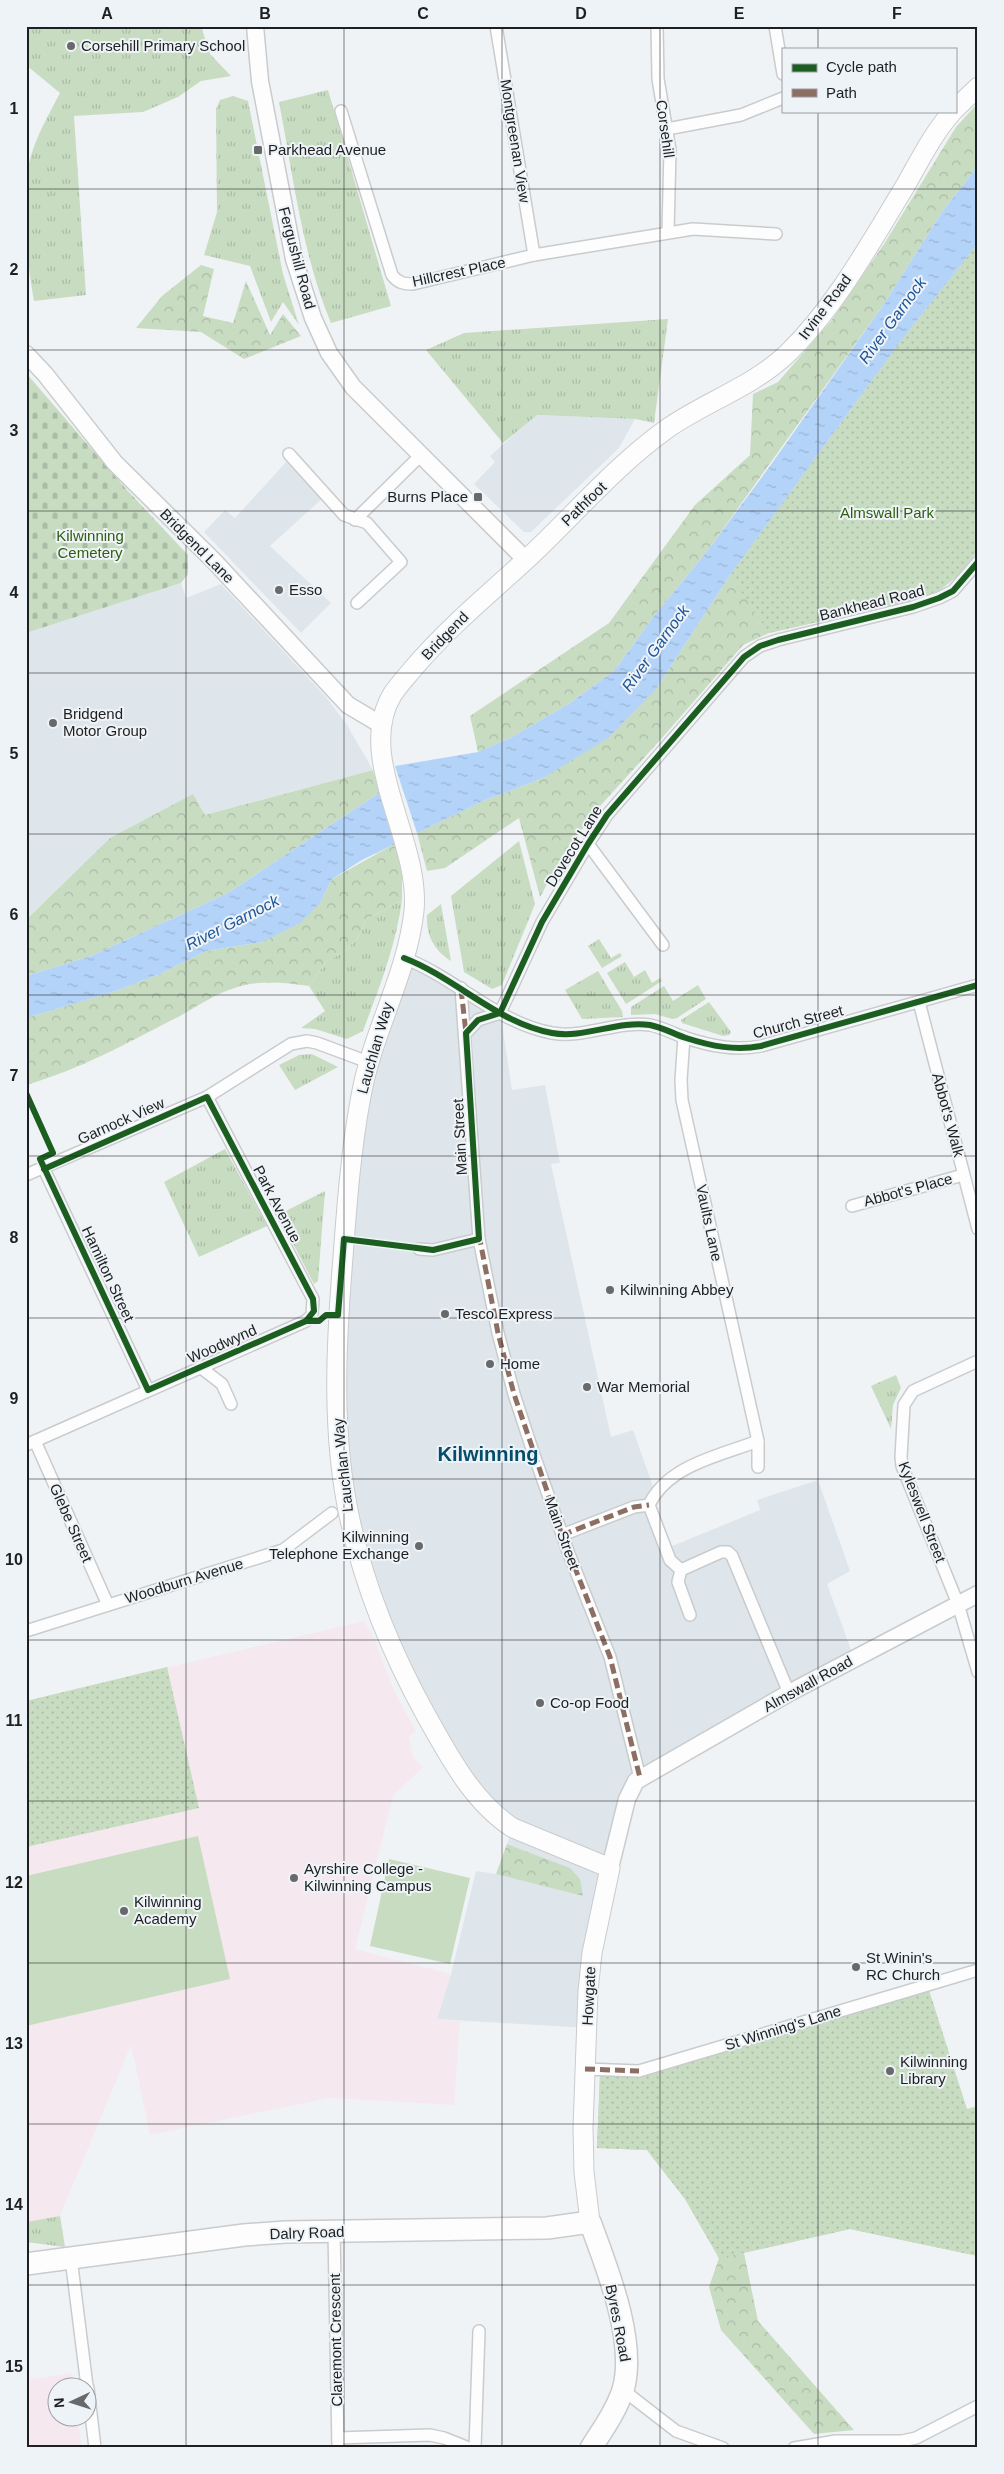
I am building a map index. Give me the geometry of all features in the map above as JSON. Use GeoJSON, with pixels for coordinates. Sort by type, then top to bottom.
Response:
{"type":"FeatureCollection","features":[{"type":"Feature","properties":{"kind":"highway","name":"Dalry Road"},"geometry":{"type":"LineString","coordinates":[[26,2264],[244,2235],[334,2231],[547,2228],[590,2222]]}},
{"type":"Feature","properties":{"kind":"highway","name":"Byres Road"},"geometry":{"type":"LineString","coordinates":[[590,2222],[617,2301],[626,2351],[626,2371],[623,2390],[611,2417],[591,2448]]}},
{"type":"Feature","properties":{"kind":"main road","name":"Fergushill Road"},"geometry":{"type":"LineString","coordinates":[[256,26],[259,72],[277,178],[294,259],[313,318],[330,353],[353,387],[526,560]]}},
{"type":"Feature","properties":{"kind":"main road","name":"Irvine Road"},"geometry":{"type":"LineString","coordinates":[[956,106],[978,87]]}},
{"type":"Feature","properties":{"kind":"main road","name":"Irvine Road"},"geometry":{"type":"LineString","coordinates":[[641,449],[690,413],[768,370],[796,345],[823,314],[849,277],[949,112]]}},
{"type":"Feature","properties":{"kind":"main road","name":"Bridgend Lane"},"geometry":{"type":"LineString","coordinates":[[26,354],[45,374],[115,464],[214,561],[348,706],[380,724]]}},
{"type":"Feature","properties":{"kind":"main road","name":"Pathfoot"},"geometry":{"type":"LineString","coordinates":[[526,560],[641,449]]}},
{"type":"Feature","properties":{"kind":"main road","name":"Bridgend"},"geometry":{"type":"LineString","coordinates":[[380,724],[388,702],[396,689],[430,649],[526,560]]}},
{"type":"Feature","properties":{"kind":"main road"},"geometry":{"type":"LineString","coordinates":[[380,724],[383,765],[410,858],[413,878],[414,911],[404,958]]}},
{"type":"Feature","properties":{"kind":"main road","name":"Lauchlan Way"},"geometry":{"type":"LineString","coordinates":[[404,958],[368,1062],[357,1118],[350,1176],[338,1315],[336,1369],[338,1425],[349,1517],[361,1562],[383,1624],[410,1686],[474,1794],[513,1828],[610,1868]]}},
{"type":"Feature","properties":{"kind":"main road","name":"Almswall Road"},"geometry":{"type":"LineString","coordinates":[[640,1778],[789,1693],[978,1594]]}},
{"type":"Feature","properties":{"kind":"main road","name":"Howgate"},"geometry":{"type":"LineString","coordinates":[[590,2222],[584,2172],[585,2069],[592,1953],[627,1799],[632,1787],[640,1778]]}},
{"type":"Feature","properties":{"kind":"street","name":"Montgreenan View"},"geometry":{"type":"LineString","coordinates":[[496,26],[534,256]]}},
{"type":"Feature","properties":{"kind":"street","name":"Corsehill"},"geometry":{"type":"LineString","coordinates":[[657,26],[658,79],[670,150],[668,232]]}},
{"type":"Feature","properties":{"kind":"street"},"geometry":{"type":"LineString","coordinates":[[775,26],[782,68]]}},
{"type":"Feature","properties":{"kind":"street"},"geometry":{"type":"LineString","coordinates":[[667,130],[741,115],[782,98]]}},
{"type":"Feature","properties":{"kind":"street","name":"Hillcrest Place"},"geometry":{"type":"LineString","coordinates":[[341,111],[392,275],[396,281],[413,284],[534,256],[668,232],[693,229],[776,234]]}},
{"type":"Feature","properties":{"kind":"street"},"geometry":{"type":"LineString","coordinates":[[290,454],[344,514],[355,520],[367,522],[401,562],[357,603]]}},
{"type":"Feature","properties":{"kind":"street"},"geometry":{"type":"LineString","coordinates":[[355,520],[421,455]]}},
{"type":"Feature","properties":{"kind":"street","name":"Bankhead Road"},"geometry":{"type":"LineString","coordinates":[[760,646],[913,607],[939,598],[953,591],[978,562]]}},
{"type":"Feature","properties":{"kind":"street","name":"Dovecot Lane"},"geometry":{"type":"LineString","coordinates":[[500,1013],[542,922],[588,844],[625,792],[744,657],[760,646]]}},
{"type":"Feature","properties":{"kind":"street"},"geometry":{"type":"LineString","coordinates":[[588,844],[663,945]]}},
{"type":"Feature","properties":{"kind":"street","name":"Church Street"},"geometry":{"type":"LineString","coordinates":[[404,958],[433,971],[524,1027],[554,1034],[649,1025],[722,1047],[751,1048],[978,985]]}},
{"type":"Feature","properties":{"kind":"street","name":"Main Street"},"geometry":{"type":"LineString","coordinates":[[461,988],[466,1033],[479,1239],[498,1333],[514,1394],[562,1535],[610,1657],[640,1778]]}},
{"type":"Feature","properties":{"kind":"street","name":"Abbot's Walk"},"geometry":{"type":"LineString","coordinates":[[919,1002],[978,1229]]}},
{"type":"Feature","properties":{"kind":"street"},"geometry":{"type":"LineString","coordinates":[[466,1033],[478,1020],[500,1013]]}},
{"type":"Feature","properties":{"kind":"street","name":"Vaults Lane"},"geometry":{"type":"LineString","coordinates":[[684,1037],[681,1080],[682,1100],[758,1441],[758,1467]]}},
{"type":"Feature","properties":{"kind":"street","name":"Garnock View"},"geometry":{"type":"LineString","coordinates":[[26,1175],[44,1169],[207,1097],[281,1048],[299,1042],[318,1043],[368,1062]]}},
{"type":"Feature","properties":{"kind":"street","name":"Park Avenue"},"geometry":{"type":"LineString","coordinates":[[207,1097],[313,1299],[314,1311],[306,1322]]}},
{"type":"Feature","properties":{"kind":"street","name":"Hamilton Street"},"geometry":{"type":"LineString","coordinates":[[44,1169],[148,1390]]}},
{"type":"Feature","properties":{"kind":"street","name":"Abbot's Place"},"geometry":{"type":"LineString","coordinates":[[852,1206],[963,1175]]}},
{"type":"Feature","properties":{"kind":"street"},"geometry":{"type":"LineString","coordinates":[[419,1249],[433,1250],[479,1239]]}},
{"type":"Feature","properties":{"kind":"street","name":"Woodwynd"},"geometry":{"type":"LineString","coordinates":[[31,1443],[200,1367],[306,1322]]}},
{"type":"Feature","properties":{"kind":"street","name":"Kyleswell Street"},"geometry":{"type":"LineString","coordinates":[[978,1361],[914,1391],[904,1405],[901,1457],[958,1604],[978,1672]]}},
{"type":"Feature","properties":{"kind":"street"},"geometry":{"type":"LineString","coordinates":[[200,1367],[222,1384],[231,1404]]}},
{"type":"Feature","properties":{"kind":"street"},"geometry":{"type":"LineString","coordinates":[[681,1570],[670,1560],[649,1505],[655,1492],[668,1479],[683,1470],[758,1441]]}},
{"type":"Feature","properties":{"kind":"street","name":"Glebe Street"},"geometry":{"type":"LineString","coordinates":[[31,1443],[108,1605]]}},
{"type":"Feature","properties":{"kind":"street"},"geometry":{"type":"LineString","coordinates":[[562,1535],[634,1507],[649,1505]]}},
{"type":"Feature","properties":{"kind":"street","name":"Woodburn Avenue"},"geometry":{"type":"LineString","coordinates":[[26,1631],[282,1550],[332,1513]]}},
{"type":"Feature","properties":{"kind":"street"},"geometry":{"type":"LineString","coordinates":[[681,1570],[721,1552],[728,1552],[732,1556],[789,1693]]}},
{"type":"Feature","properties":{"kind":"street"},"geometry":{"type":"LineString","coordinates":[[681,1570],[678,1582],[690,1616]]}},
{"type":"Feature","properties":{"kind":"street","name":"St Winning's Lane"},"geometry":{"type":"LineString","coordinates":[[585,2069],[639,2071],[978,1970]]}},
{"type":"Feature","properties":{"kind":"street","name":"Claremont Crescent"},"geometry":{"type":"LineString","coordinates":[[334,2231],[338,2443]]}},
{"type":"Feature","properties":{"kind":"street"},"geometry":{"type":"LineString","coordinates":[[71,2258],[86,2376]]}},
{"type":"Feature","properties":{"kind":"street"},"geometry":{"type":"LineString","coordinates":[[475,2448],[479,2331]]}},
{"type":"Feature","properties":{"kind":"street"},"geometry":{"type":"LineString","coordinates":[[623,2390],[676,2431],[723,2448]]}},
{"type":"Feature","properties":{"kind":"street"},"geometry":{"type":"LineString","coordinates":[[794,2448],[836,2441],[902,2441],[916,2438],[978,2406]]}},
{"type":"Feature","properties":{"kind":"street"},"geometry":{"type":"LineString","coordinates":[[92,2426],[95,2448]]}},
{"type":"Feature","properties":{"kind":"street"},"geometry":{"type":"LineString","coordinates":[[338,2443],[430,2435],[470,2448]]}},
{"type":"Feature","properties":{"kind":"shaded area"},"geometry":{"type":"Polygon","coordinates":[[[536,415],[635,419],[619,448],[531,532],[524,532],[474,484],[495,462],[490,456],[536,415]]]}},
{"type":"Feature","properties":{"kind":"shaded area"},"geometry":{"type":"Polygon","coordinates":[[[286,462],[324,497],[270,546],[331,603],[301,633],[204,532],[225,510],[235,518],[286,462]]]}},
{"type":"Feature","properties":{"kind":"shaded area"},"geometry":{"type":"Polygon","coordinates":[[[181,583],[186,598],[221,584],[326,697],[347,725],[373,770],[205,815],[193,795],[110,838],[26,920],[26,633],[181,583]]]}},
{"type":"Feature","properties":{"kind":"shaded area"},"geometry":{"type":"Polygon","coordinates":[[[412,961],[506,1016],[502,1024],[512,1090],[545,1085],[560,1163],[551,1164],[611,1437],[633,1430],[655,1492],[649,1505],[665,1549],[760,1510],[757,1500],[818,1480],[850,1571],[827,1584],[854,1658],[632,1787],[587,2028],[437,2019],[451,1974],[476,1871],[496,1874],[513,1828],[502,1821],[395,1655],[339,1447],[357,1118],[412,961]]]}},
{"type":"Feature","properties":{"kind":"shaded area"},"geometry":{"type":"Polygon","coordinates":[[[364,1621],[372,1633],[395,1693],[416,1731],[409,1736],[413,1757],[423,1767],[393,1796],[355,1949],[451,1974],[437,2019],[460,2021],[454,2105],[329,2098],[150,2135],[131,2045],[60,2216],[26,2222],[26,1701],[364,1621]]]}},
{"type":"Feature","properties":{"kind":"shaded area"},"geometry":{"type":"Polygon","coordinates":[[[72,2373],[72,2376],[52,2376],[72,2373]]]}},
{"type":"Feature","properties":{"kind":"shaded area"},"geometry":{"type":"Polygon","coordinates":[[[48,2377],[48,2426],[78,2426],[82,2448],[26,2448],[26,2380],[48,2377]]]}},
{"type":"Feature","properties":{"kind":"green space"},"geometry":{"type":"Polygon","coordinates":[[[26,26],[201,26],[210,54],[231,76],[201,81],[178,97],[143,112],[74,116],[86,295],[34,301],[26,232],[26,178],[29,163],[42,127],[60,93],[26,65],[26,26]]]}},
{"type":"Feature","properties":{"kind":"green space"},"geometry":{"type":"Polygon","coordinates":[[[328,90],[391,306],[331,323],[321,297],[305,242],[279,102],[328,90]]]}},
{"type":"Feature","properties":{"kind":"green space"},"geometry":{"type":"Polygon","coordinates":[[[233,96],[248,101],[283,274],[299,325],[283,302],[271,322],[250,266],[204,255],[217,212],[216,109],[220,100],[233,96]]]}},
{"type":"Feature","properties":{"kind":"green space"},"geometry":{"type":"Polygon","coordinates":[[[978,103],[978,166],[942,212],[884,304],[708,550],[654,616],[614,671],[570,703],[512,737],[478,752],[470,716],[609,623],[695,505],[750,455],[753,394],[778,382],[831,321],[884,244],[956,127],[978,103]]]}},
{"type":"Feature","properties":{"kind":"green space","name":"Almswall Park"},"geometry":{"type":"Polygon","coordinates":[[[978,243],[978,550],[959,575],[940,590],[914,600],[769,633],[743,645],[601,805],[566,850],[540,897],[519,818],[445,868],[427,871],[417,833],[483,801],[543,778],[656,689],[730,575],[900,342],[978,243]]]}},
{"type":"Feature","properties":{"kind":"green space","name":"Almswall Park"},"geometry":{"type":"Polygon","coordinates":[[[978,243],[978,550],[959,575],[940,590],[914,600],[769,633],[730,575],[900,342],[978,243]]]}},
{"type":"Feature","properties":{"kind":"green space"},"geometry":{"type":"Polygon","coordinates":[[[201,265],[214,269],[203,316],[233,323],[246,281],[270,335],[283,314],[301,336],[244,359],[201,332],[136,328],[162,296],[201,265]]]}},
{"type":"Feature","properties":{"kind":"green space"},"geometry":{"type":"Polygon","coordinates":[[[668,319],[654,423],[635,419],[537,415],[503,443],[426,350],[464,333],[668,319]]]}},
{"type":"Feature","properties":{"kind":"green space","name":"Kilwinning Cemetery"},"geometry":{"type":"Polygon","coordinates":[[[26,373],[127,490],[188,555],[188,574],[181,583],[26,633],[26,373]]]}},
{"type":"Feature","properties":{"kind":"green space"},"geometry":{"type":"Polygon","coordinates":[[[373,770],[379,793],[228,893],[91,956],[26,976],[26,920],[110,838],[193,794],[205,815],[373,770]]]}},
{"type":"Feature","properties":{"kind":"green space"},"geometry":{"type":"Polygon","coordinates":[[[519,841],[535,904],[502,985],[492,989],[464,972],[451,896],[519,841]]]}},
{"type":"Feature","properties":{"kind":"green space"},"geometry":{"type":"Polygon","coordinates":[[[396,843],[402,876],[402,900],[365,920],[359,936],[347,949],[326,962],[309,986],[266,983],[249,984],[232,989],[102,1055],[46,1079],[26,1085],[26,1018],[116,991],[162,973],[206,951],[262,942],[320,903],[332,879],[396,843]]]}},
{"type":"Feature","properties":{"kind":"green space"},"geometry":{"type":"Polygon","coordinates":[[[402,900],[396,934],[381,983],[363,1031],[347,1039],[315,1029],[301,1028],[325,1011],[309,986],[326,962],[347,949],[359,936],[365,920],[402,900]]]}},
{"type":"Feature","properties":{"kind":"green space"},"geometry":{"type":"Polygon","coordinates":[[[441,904],[451,961],[432,942],[428,929],[427,915],[441,904]]]}},
{"type":"Feature","properties":{"kind":"green space"},"geometry":{"type":"Polygon","coordinates":[[[599,939],[611,958],[620,953],[622,956],[602,968],[588,946],[599,939]]]}},
{"type":"Feature","properties":{"kind":"green space"},"geometry":{"type":"Polygon","coordinates":[[[625,962],[634,977],[645,970],[652,983],[660,978],[662,981],[626,1004],[607,973],[625,962]]]}},
{"type":"Feature","properties":{"kind":"green space"},"geometry":{"type":"Polygon","coordinates":[[[598,971],[622,1011],[623,1017],[582,1019],[565,990],[598,971]]]}},
{"type":"Feature","properties":{"kind":"green space"},"geometry":{"type":"Polygon","coordinates":[[[698,985],[706,999],[677,1018],[672,1019],[655,1014],[631,1015],[631,1007],[664,986],[673,1001],[698,985]]]}},
{"type":"Feature","properties":{"kind":"green space"},"geometry":{"type":"Polygon","coordinates":[[[709,1002],[731,1032],[729,1035],[723,1036],[682,1023],[681,1020],[709,1002]]]}},
{"type":"Feature","properties":{"kind":"green space"},"geometry":{"type":"Polygon","coordinates":[[[312,1054],[338,1067],[295,1090],[279,1065],[299,1055],[312,1054]]]}},
{"type":"Feature","properties":{"kind":"green space"},"geometry":{"type":"Polygon","coordinates":[[[225,1149],[267,1226],[199,1257],[164,1182],[225,1149]]]}},
{"type":"Feature","properties":{"kind":"green space"},"geometry":{"type":"Polygon","coordinates":[[[325,1191],[318,1281],[314,1284],[278,1215],[325,1191]]]}},
{"type":"Feature","properties":{"kind":"green space"},"geometry":{"type":"Polygon","coordinates":[[[896,1375],[901,1388],[893,1405],[891,1429],[871,1386],[896,1375]]]}},
{"type":"Feature","properties":{"kind":"green space"},"geometry":{"type":"Polygon","coordinates":[[[167,1667],[199,1808],[26,1847],[26,1701],[167,1667]]]}},
{"type":"Feature","properties":{"kind":"green space"},"geometry":{"type":"Polygon","coordinates":[[[198,1836],[230,1979],[26,2026],[26,1876],[198,1836]]]}},
{"type":"Feature","properties":{"kind":"green space"},"geometry":{"type":"Polygon","coordinates":[[[507,1844],[570,1868],[580,1879],[583,1896],[496,1874],[507,1844]]]}},
{"type":"Feature","properties":{"kind":"green space"},"geometry":{"type":"Polygon","coordinates":[[[389,1859],[470,1878],[450,1964],[370,1946],[389,1859]]]}},
{"type":"Feature","properties":{"kind":"green space"},"geometry":{"type":"Polygon","coordinates":[[[929,1990],[967,2109],[978,2106],[978,2256],[850,2229],[719,2258],[685,2199],[647,2150],[597,2148],[600,2074],[646,2075],[929,1990]]]}},
{"type":"Feature","properties":{"kind":"green space"},"geometry":{"type":"Polygon","coordinates":[[[661,2071],[978,2256],[850,2229],[744,2253],[758,2321],[854,2430],[814,2434],[721,2330],[709,2287],[719,2258],[685,2199],[647,2150],[597,2148],[600,2074],[644,2075],[661,2071]]]}},
{"type":"Feature","properties":{"kind":"green space"},"geometry":{"type":"Polygon","coordinates":[[[60,2216],[65,2247],[26,2242],[26,2222],[60,2216]]]}},
{"type":"Feature","properties":{"kind":"water","name":"River Garnock"},"geometry":{"type":"Polygon","coordinates":[[[978,166],[978,243],[900,342],[730,575],[656,689],[608,738],[543,778],[483,801],[362,860],[332,879],[320,903],[300,923],[262,942],[206,951],[162,973],[116,991],[26,1018],[26,976],[91,956],[228,893],[379,793],[395,766],[478,752],[512,737],[570,703],[614,671],[654,616],[708,550],[770,466],[884,304],[942,212],[978,166]]]}},
{"type":"Feature","properties":{"kind":"pier"},"geometry":{"type":"Polygon","coordinates":[[[392,766],[395,766],[418,836],[395,846],[378,790],[392,766]]]}},
{"type":"Feature","properties":{"kind":"marked path"},"geometry":{"type":"LineString","coordinates":[[461,989],[466,1033]]}},
{"type":"Feature","properties":{"kind":"marked path"},"geometry":{"type":"LineString","coordinates":[[479,1235],[498,1333],[514,1394],[562,1535],[610,1657],[640,1778]]}},
{"type":"Feature","properties":{"kind":"marked path"},"geometry":{"type":"LineString","coordinates":[[562,1535],[634,1507],[649,1505]]}},
{"type":"Feature","properties":{"kind":"marked path"},"geometry":{"type":"LineString","coordinates":[[585,2069],[639,2071]]}},
{"type":"Feature","properties":{"kind":"cycle path"},"geometry":{"type":"LineString","coordinates":[[500,1013],[542,922],[607,815],[744,657],[760,646],[778,640],[913,607],[939,598],[953,591],[978,562]]}},
{"type":"Feature","properties":{"kind":"cycle path"},"geometry":{"type":"LineString","coordinates":[[404,958],[441,977],[513,1020],[532,1028],[552,1033],[576,1034],[626,1025],[650,1025],[695,1041],[732,1048],[761,1046],[978,985]]}},
{"type":"Feature","properties":{"kind":"cycle path"},"geometry":{"type":"LineString","coordinates":[[26,1093],[53,1153],[40,1159],[148,1390],[306,1321],[319,1321],[326,1315],[338,1315],[344,1239],[433,1250],[479,1239],[466,1033],[478,1020],[500,1013]]}},
{"type":"Feature","properties":{"kind":"cycle path"},"geometry":{"type":"LineString","coordinates":[[44,1169],[207,1097],[313,1299],[314,1311],[306,1321]]}},
{"type":"Feature","properties":{"kind":"place","name":"Corsehill Primary School"},"geometry":{"type":"Point","coordinates":[71,46]}},
{"type":"Feature","properties":{"kind":"place","name":"Parkhead Avenue"},"geometry":{"type":"Point","coordinates":[258,150]}},
{"type":"Feature","properties":{"kind":"place","name":"Burns Place"},"geometry":{"type":"Point","coordinates":[478,497]}},
{"type":"Feature","properties":{"kind":"place","name":"Esso"},"geometry":{"type":"Point","coordinates":[279,590]}},
{"type":"Feature","properties":{"kind":"place","name":"Bridgend Motor Group"},"geometry":{"type":"Point","coordinates":[53,723]}},
{"type":"Feature","properties":{"kind":"place","name":"Kilwinning Abbey"},"geometry":{"type":"Point","coordinates":[610,1290]}},
{"type":"Feature","properties":{"kind":"place","name":"Tesco Express"},"geometry":{"type":"Point","coordinates":[445,1314]}},
{"type":"Feature","properties":{"kind":"place","name":"Home"},"geometry":{"type":"Point","coordinates":[490,1364]}},
{"type":"Feature","properties":{"kind":"place","name":"War Memorial"},"geometry":{"type":"Point","coordinates":[587,1387]}},
{"type":"Feature","properties":{"kind":"place","name":"Kilwinning Telephone Exchange"},"geometry":{"type":"Point","coordinates":[419,1546]}},
{"type":"Feature","properties":{"kind":"place","name":"Co-op Food"},"geometry":{"type":"Point","coordinates":[540,1703]}},
{"type":"Feature","properties":{"kind":"place","name":"Ayrshire College - Kilwinning Campus"},"geometry":{"type":"Point","coordinates":[294,1878]}},
{"type":"Feature","properties":{"kind":"place","name":"Kilwinning Academy"},"geometry":{"type":"Point","coordinates":[124,1911]}},
{"type":"Feature","properties":{"kind":"place","name":"St Winin's RC Church"},"geometry":{"type":"Point","coordinates":[856,1967]}},
{"type":"Feature","properties":{"kind":"place","name":"Kilwinning Library"},"geometry":{"type":"Point","coordinates":[890,2071]}},
{"type":"Feature","properties":{"kind":"district","name":"Kilwinning"},"geometry":{"type":"Point","coordinates":[488,1454]}}]}
